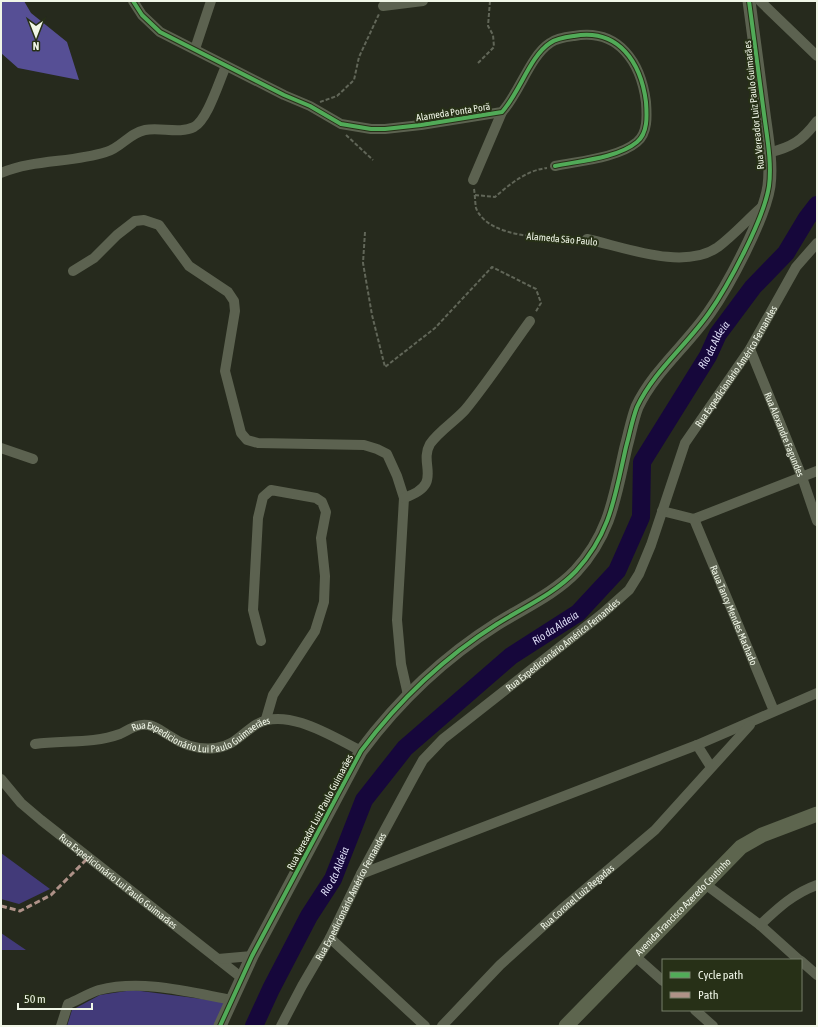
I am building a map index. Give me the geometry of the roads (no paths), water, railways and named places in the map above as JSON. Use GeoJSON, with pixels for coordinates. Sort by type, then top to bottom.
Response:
{"type":"FeatureCollection","features":[{"type":"Feature","properties":{"kind":"main road","name":"Avenida Francisco Azeredo Coutinho"},"geometry":{"type":"LineString","coordinates":[[566,1026],[636,957],[741,847],[752,840],[817,814]]}},
{"type":"Feature","properties":{"kind":"street","name":"Alameda Ponta Porã"},"geometry":{"type":"LineString","coordinates":[[133,1],[142,15],[160,32],[226,66],[310,106],[341,124],[371,128],[421,125],[502,112],[518,90],[538,53],[551,42],[589,34],[612,41],[623,49],[633,60],[642,81],[647,115],[646,125],[642,134],[637,142],[624,149],[600,157],[556,166]]}},
{"type":"Feature","properties":{"kind":"street"},"geometry":{"type":"LineString","coordinates":[[195,49],[210,1]]}},
{"type":"Feature","properties":{"kind":"street"},"geometry":{"type":"LineString","coordinates":[[383,6],[423,1]]}},
{"type":"Feature","properties":{"kind":"street","name":"Rua Vereador Luiz Paulo Guimarães"},"geometry":{"type":"LineString","coordinates":[[220,1026],[252,956],[361,751],[424,679],[452,656],[496,625],[550,592],[566,580],[590,554],[603,534],[612,511],[634,415],[642,397],[672,356],[709,313],[737,264],[764,205],[768,188],[768,153],[749,1]]}},
{"type":"Feature","properties":{"kind":"street"},"geometry":{"type":"LineString","coordinates":[[760,1],[817,56]]}},
{"type":"Feature","properties":{"kind":"street"},"geometry":{"type":"LineString","coordinates":[[1,173],[18,167],[108,152],[134,133],[144,130],[185,130],[194,127],[206,114],[226,66]]}},
{"type":"Feature","properties":{"kind":"street"},"geometry":{"type":"LineString","coordinates":[[473,180],[502,112]]}},
{"type":"Feature","properties":{"kind":"street"},"geometry":{"type":"LineString","coordinates":[[768,153],[797,143],[808,134],[817,121]]}},
{"type":"Feature","properties":{"kind":"street","name":"Alameda São Paulo"},"geometry":{"type":"LineString","coordinates":[[587,239],[638,252],[666,256],[691,256],[707,253],[719,246],[764,205]]}},
{"type":"Feature","properties":{"kind":"street"},"geometry":{"type":"LineString","coordinates":[[73,271],[94,258],[117,235],[135,221],[144,220],[159,226],[190,266],[228,292],[234,301],[235,311],[225,371],[241,433],[247,440],[258,443],[364,445],[377,448],[387,454],[398,476],[404,498],[397,620],[401,664],[408,696]]}},
{"type":"Feature","properties":{"kind":"street","name":"Rua Expedicionário Américo Fernandes"},"geometry":{"type":"LineString","coordinates":[[281,1026],[330,938],[361,874],[414,776],[434,748],[483,707],[596,619],[629,590],[647,556],[685,443],[750,349],[796,267],[817,244]]}},
{"type":"Feature","properties":{"kind":"street"},"geometry":{"type":"LineString","coordinates":[[404,498],[419,492],[423,487],[428,472],[428,448],[435,437],[464,410],[530,321]]}},
{"type":"Feature","properties":{"kind":"street","name":"Rua Alexandre Fagundes"},"geometry":{"type":"LineString","coordinates":[[750,349],[802,477],[817,521]]}},
{"type":"Feature","properties":{"kind":"street"},"geometry":{"type":"LineString","coordinates":[[1,448],[33,459]]}},
{"type":"Feature","properties":{"kind":"street"},"geometry":{"type":"LineString","coordinates":[[662,511],[694,519],[817,471]]}},
{"type":"Feature","properties":{"kind":"street"},"geometry":{"type":"LineString","coordinates":[[261,641],[253,610],[258,518],[263,497],[271,490],[316,498],[322,502],[326,512],[322,538],[325,576],[324,602],[315,631],[273,695],[266,719]]}},
{"type":"Feature","properties":{"kind":"street","name":"Raua Tancy Mendes Machado"},"geometry":{"type":"LineString","coordinates":[[694,519],[774,711]]}},
{"type":"Feature","properties":{"kind":"street","name":"Rua Coronel Luiz Regadas"},"geometry":{"type":"LineString","coordinates":[[361,874],[697,745],[817,693]]}},
{"type":"Feature","properties":{"kind":"street","name":"Rua Expedicionário Lui Paulo Guimaerães"},"geometry":{"type":"LineString","coordinates":[[35,744],[105,738],[120,734],[136,726],[146,724],[154,726],[186,745],[216,748],[230,745],[248,729],[266,719],[283,718],[299,722],[361,751]]}},
{"type":"Feature","properties":{"kind":"street","name":"Rua Coronel Luiz Regadas"},"geometry":{"type":"LineString","coordinates":[[442,1026],[500,965],[563,908],[655,830],[753,722]]}},
{"type":"Feature","properties":{"kind":"street"},"geometry":{"type":"LineString","coordinates":[[697,745],[711,767]]}},
{"type":"Feature","properties":{"kind":"street","name":"Rua Expedicionário Lui Paulo Guimarães"},"geometry":{"type":"LineString","coordinates":[[1,779],[21,803],[41,820],[242,978]]}},
{"type":"Feature","properties":{"kind":"street"},"geometry":{"type":"LineString","coordinates":[[705,884],[760,925],[798,959]]}},
{"type":"Feature","properties":{"kind":"street"},"geometry":{"type":"LineString","coordinates":[[760,925],[787,900],[802,890],[817,885]]}},
{"type":"Feature","properties":{"kind":"street"},"geometry":{"type":"LineString","coordinates":[[330,938],[425,1026]]}},
{"type":"Feature","properties":{"kind":"street"},"geometry":{"type":"LineString","coordinates":[[218,959],[252,956]]}},
{"type":"Feature","properties":{"kind":"street"},"geometry":{"type":"LineString","coordinates":[[636,957],[662,980]]}},
{"type":"Feature","properties":{"kind":"street"},"geometry":{"type":"LineString","coordinates":[[802,963],[817,976]]}},
{"type":"Feature","properties":{"kind":"street"},"geometry":{"type":"LineString","coordinates":[[61,1026],[68,1004],[98,990],[128,985],[169,989],[232,1000]]}},
{"type":"Feature","properties":{"kind":"street"},"geometry":{"type":"LineString","coordinates":[[696,1011],[713,1026]]}},
{"type":"Feature","properties":{"kind":"waterway","name":"Rio da Aldeia"},"geometry":{"type":"LineString","coordinates":[[254,1026],[271,989],[309,916],[333,879],[364,800],[405,748],[511,656],[578,613],[617,571],[641,517],[642,462],[708,356],[718,334],[753,287],[786,253],[807,218],[817,205]]}}]}
